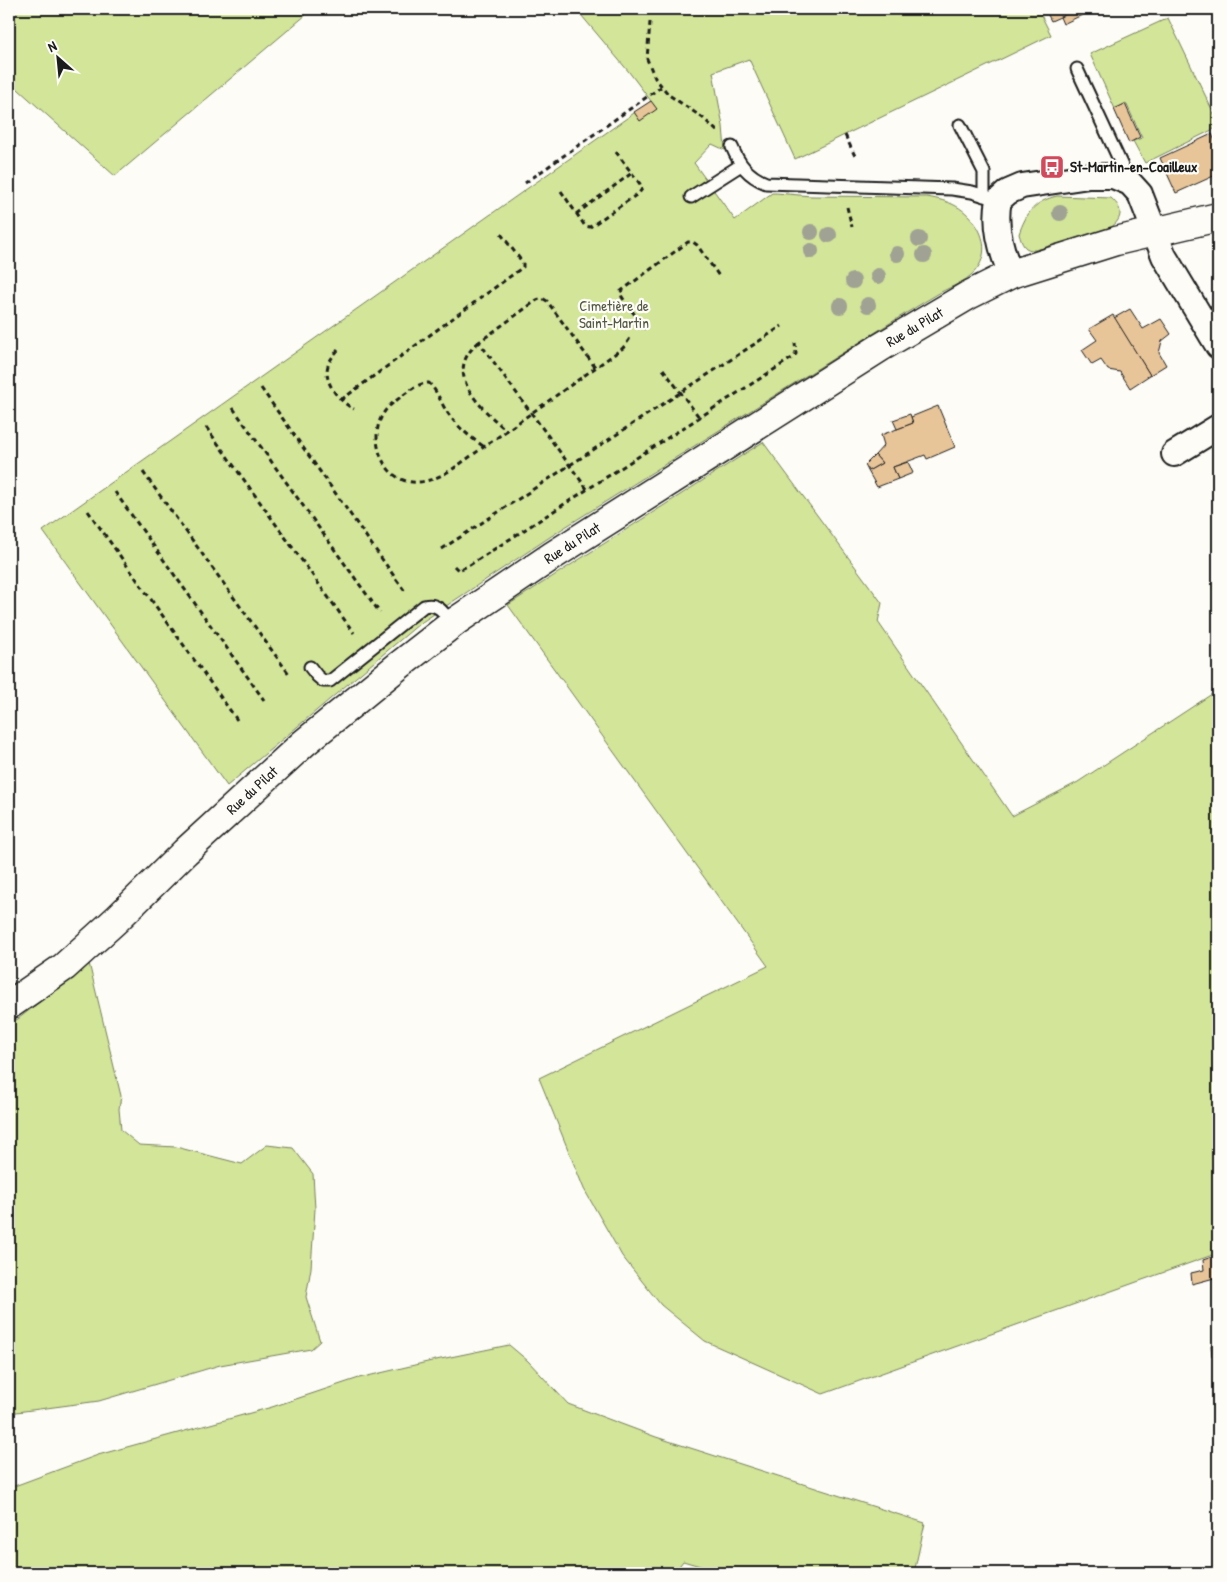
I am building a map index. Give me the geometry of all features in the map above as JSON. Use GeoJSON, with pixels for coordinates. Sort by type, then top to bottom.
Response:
{"type":"FeatureCollection","features":[{"type":"Feature","properties":{"kind":"main road","name":"Rue du Pilat"},"geometry":{"type":"LineString","coordinates":[[9,1005],[64,966],[117,919],[185,852],[304,743],[396,667],[452,624],[552,556],[882,347],[969,295],[1011,274],[1108,243],[1218,217]]}},
{"type":"Feature","properties":{"kind":"street"},"geometry":{"type":"LineString","coordinates":[[1011,274],[1005,262],[992,198],[1022,186],[1089,176],[1113,176],[1130,183],[1140,194],[1164,256],[1218,346]]}},
{"type":"Feature","properties":{"kind":"street"},"geometry":{"type":"LineString","coordinates":[[1174,454],[1218,427]]}},
{"type":"Feature","properties":{"kind":"lane"},"geometry":{"type":"LineString","coordinates":[[1077,69],[1130,183]]}},
{"type":"Feature","properties":{"kind":"lane"},"geometry":{"type":"LineString","coordinates":[[732,147],[741,166],[756,179],[766,183],[952,190],[992,198],[984,172],[960,125]]}},
{"type":"Feature","properties":{"kind":"lane"},"geometry":{"type":"LineString","coordinates":[[691,197],[741,166]]}},
{"type":"Feature","properties":{"kind":"lane"},"geometry":{"type":"LineString","coordinates":[[310,667],[323,681],[330,681],[424,606],[430,604],[435,605],[452,624]]}},
{"type":"Feature","properties":{"kind":"path"},"geometry":{"type":"LineString","coordinates":[[650,22],[647,59],[655,78],[669,96],[704,118],[732,147]]}},
{"type":"Feature","properties":{"kind":"path"},"geometry":{"type":"LineString","coordinates":[[525,183],[661,87]]}},
{"type":"Feature","properties":{"kind":"path"},"geometry":{"type":"LineString","coordinates":[[845,135],[855,156]]}},
{"type":"Feature","properties":{"kind":"path"},"geometry":{"type":"LineString","coordinates":[[561,191],[585,226],[590,227],[639,193],[642,189],[616,152]]}},
{"type":"Feature","properties":{"kind":"path"},"geometry":{"type":"LineString","coordinates":[[576,214],[632,173]]}},
{"type":"Feature","properties":{"kind":"path"},"geometry":{"type":"LineString","coordinates":[[341,400],[523,267],[523,263],[502,234]]}},
{"type":"Feature","properties":{"kind":"path"},"geometry":{"type":"LineString","coordinates":[[645,329],[620,292],[688,242],[693,242],[697,246],[719,276]]}},
{"type":"Feature","properties":{"kind":"path"},"geometry":{"type":"LineString","coordinates":[[506,430],[475,400],[468,390],[464,379],[463,362],[466,355],[479,342],[537,300],[542,298],[547,301],[595,367]]}},
{"type":"Feature","properties":{"kind":"path"},"geometry":{"type":"LineString","coordinates":[[442,549],[782,326]]}},
{"type":"Feature","properties":{"kind":"path"},"geometry":{"type":"LineString","coordinates":[[483,446],[454,423],[434,388],[429,383],[419,384],[393,403],[385,411],[376,434],[378,446],[386,465],[402,480],[411,482],[422,481],[440,476],[457,466],[623,348],[631,337]]}},
{"type":"Feature","properties":{"kind":"path"},"geometry":{"type":"LineString","coordinates":[[479,342],[587,490]]}},
{"type":"Feature","properties":{"kind":"path"},"geometry":{"type":"LineString","coordinates":[[454,566],[458,570],[463,569],[792,358],[796,354],[794,343]]}},
{"type":"Feature","properties":{"kind":"path"},"geometry":{"type":"LineString","coordinates":[[338,350],[328,364],[327,372],[333,389],[341,400],[354,409]]}},
{"type":"Feature","properties":{"kind":"path"},"geometry":{"type":"LineString","coordinates":[[663,369],[699,418]]}},
{"type":"Feature","properties":{"kind":"path"},"geometry":{"type":"LineString","coordinates":[[261,388],[406,593]]}},
{"type":"Feature","properties":{"kind":"path"},"geometry":{"type":"LineString","coordinates":[[233,408],[380,613]]}},
{"type":"Feature","properties":{"kind":"path"},"geometry":{"type":"LineString","coordinates":[[206,427],[354,633]]}},
{"type":"Feature","properties":{"kind":"path"},"geometry":{"type":"LineString","coordinates":[[143,472],[292,680]]}},
{"type":"Feature","properties":{"kind":"path"},"geometry":{"type":"LineString","coordinates":[[115,492],[264,700]]}},
{"type":"Feature","properties":{"kind":"path"},"geometry":{"type":"LineString","coordinates":[[88,511],[237,720]]}},
{"type":"Feature","properties":{"kind":"green space"},"geometry":{"type":"Polygon","coordinates":[[[9,9],[313,9],[115,176],[9,81],[9,9]]]}},
{"type":"Feature","properties":{"kind":"green space","name":"Cimetière de Saint-Martin"},"geometry":{"type":"Polygon","coordinates":[[[576,9],[1038,9],[1051,35],[795,159],[749,59],[713,72],[723,126],[725,150],[712,144],[694,163],[735,220],[772,193],[811,196],[927,197],[956,206],[968,215],[978,228],[984,247],[982,259],[975,271],[958,284],[905,314],[562,529],[419,624],[227,786],[43,531],[651,101],[576,9]]]}},
{"type":"Feature","properties":{"kind":"green space"},"geometry":{"type":"Polygon","coordinates":[[[1168,18],[1218,122],[1218,127],[1145,163],[1133,141],[1142,138],[1126,103],[1115,109],[1090,54],[1168,18]]]}},
{"type":"Feature","properties":{"kind":"green space"},"geometry":{"type":"Polygon","coordinates":[[[1057,196],[1111,198],[1120,211],[1119,219],[1107,230],[1036,250],[1026,248],[1019,234],[1028,214],[1043,201],[1057,196]]]}},
{"type":"Feature","properties":{"kind":"green space"},"geometry":{"type":"Polygon","coordinates":[[[763,442],[882,603],[878,622],[1012,816],[1078,782],[1218,690],[1218,1253],[823,1394],[705,1341],[661,1305],[622,1256],[584,1189],[539,1078],[768,966],[508,605],[763,442]]]}},
{"type":"Feature","properties":{"kind":"green space"},"geometry":{"type":"Polygon","coordinates":[[[89,963],[121,1096],[119,1109],[121,1130],[139,1145],[176,1147],[242,1164],[267,1145],[293,1148],[313,1174],[315,1209],[311,1268],[306,1297],[320,1341],[311,1349],[220,1365],[99,1401],[9,1413],[9,1023],[18,1019],[89,963]]]}},
{"type":"Feature","properties":{"kind":"green space"},"geometry":{"type":"Polygon","coordinates":[[[509,1345],[528,1361],[568,1404],[656,1437],[925,1523],[914,1573],[724,1573],[683,1561],[674,1573],[9,1573],[9,1488],[98,1455],[272,1407],[359,1378],[509,1345]]]}},
{"type":"Feature","properties":{"kind":"building"},"geometry":{"type":"Polygon","coordinates":[[[1045,9],[1078,9],[1051,21],[1045,9]]]}},
{"type":"Feature","properties":{"kind":"building"},"geometry":{"type":"Polygon","coordinates":[[[1078,9],[1082,15],[1063,24],[1060,17],[1078,9]]]}},
{"type":"Feature","properties":{"kind":"building"},"geometry":{"type":"Polygon","coordinates":[[[1079,9],[1097,9],[1082,15],[1079,9]]]}},
{"type":"Feature","properties":{"kind":"building"},"geometry":{"type":"Polygon","coordinates":[[[651,101],[657,109],[640,121],[634,112],[651,101]]]}},
{"type":"Feature","properties":{"kind":"building"},"geometry":{"type":"Polygon","coordinates":[[[1125,104],[1140,137],[1129,143],[1114,109],[1125,104]]]}},
{"type":"Feature","properties":{"kind":"building"},"geometry":{"type":"Polygon","coordinates":[[[1212,134],[1218,148],[1218,174],[1176,193],[1160,158],[1212,134]]]}},
{"type":"Feature","properties":{"kind":"building"},"geometry":{"type":"Polygon","coordinates":[[[1218,301],[1218,319],[1210,306],[1218,301]]]}},
{"type":"Feature","properties":{"kind":"building"},"geometry":{"type":"Polygon","coordinates":[[[1130,309],[1143,329],[1161,319],[1171,334],[1162,341],[1159,353],[1166,365],[1150,375],[1114,318],[1130,309]]]}},
{"type":"Feature","properties":{"kind":"building"},"geometry":{"type":"Polygon","coordinates":[[[1113,315],[1150,375],[1130,388],[1120,372],[1108,370],[1101,360],[1092,365],[1082,350],[1097,340],[1089,329],[1113,315]]]}},
{"type":"Feature","properties":{"kind":"building"},"geometry":{"type":"Polygon","coordinates":[[[938,406],[955,447],[927,459],[925,455],[893,467],[898,479],[877,487],[868,471],[882,463],[875,455],[884,445],[881,435],[913,423],[911,417],[938,406]]]}},
{"type":"Feature","properties":{"kind":"building"},"geometry":{"type":"Polygon","coordinates":[[[910,414],[913,423],[897,429],[893,420],[910,414]]]}},
{"type":"Feature","properties":{"kind":"building"},"geometry":{"type":"Polygon","coordinates":[[[875,455],[882,463],[868,471],[865,465],[875,455]]]}},
{"type":"Feature","properties":{"kind":"building"},"geometry":{"type":"Polygon","coordinates":[[[908,462],[913,473],[898,479],[893,467],[908,462]]]}},
{"type":"Feature","properties":{"kind":"building"},"geometry":{"type":"Polygon","coordinates":[[[1218,1255],[1218,1277],[1192,1284],[1191,1273],[1204,1270],[1203,1260],[1218,1255]]]}},
{"type":"Feature","properties":{"kind":"building"},"geometry":{"type":"Polygon","coordinates":[[[1218,1344],[1218,1360],[1212,1357],[1211,1345],[1218,1344]]]}},
{"type":"Feature","properties":{"kind":"place","name":"St-Martin-en-Coailleux"},"geometry":{"type":"Point","coordinates":[1052,167]}}]}
